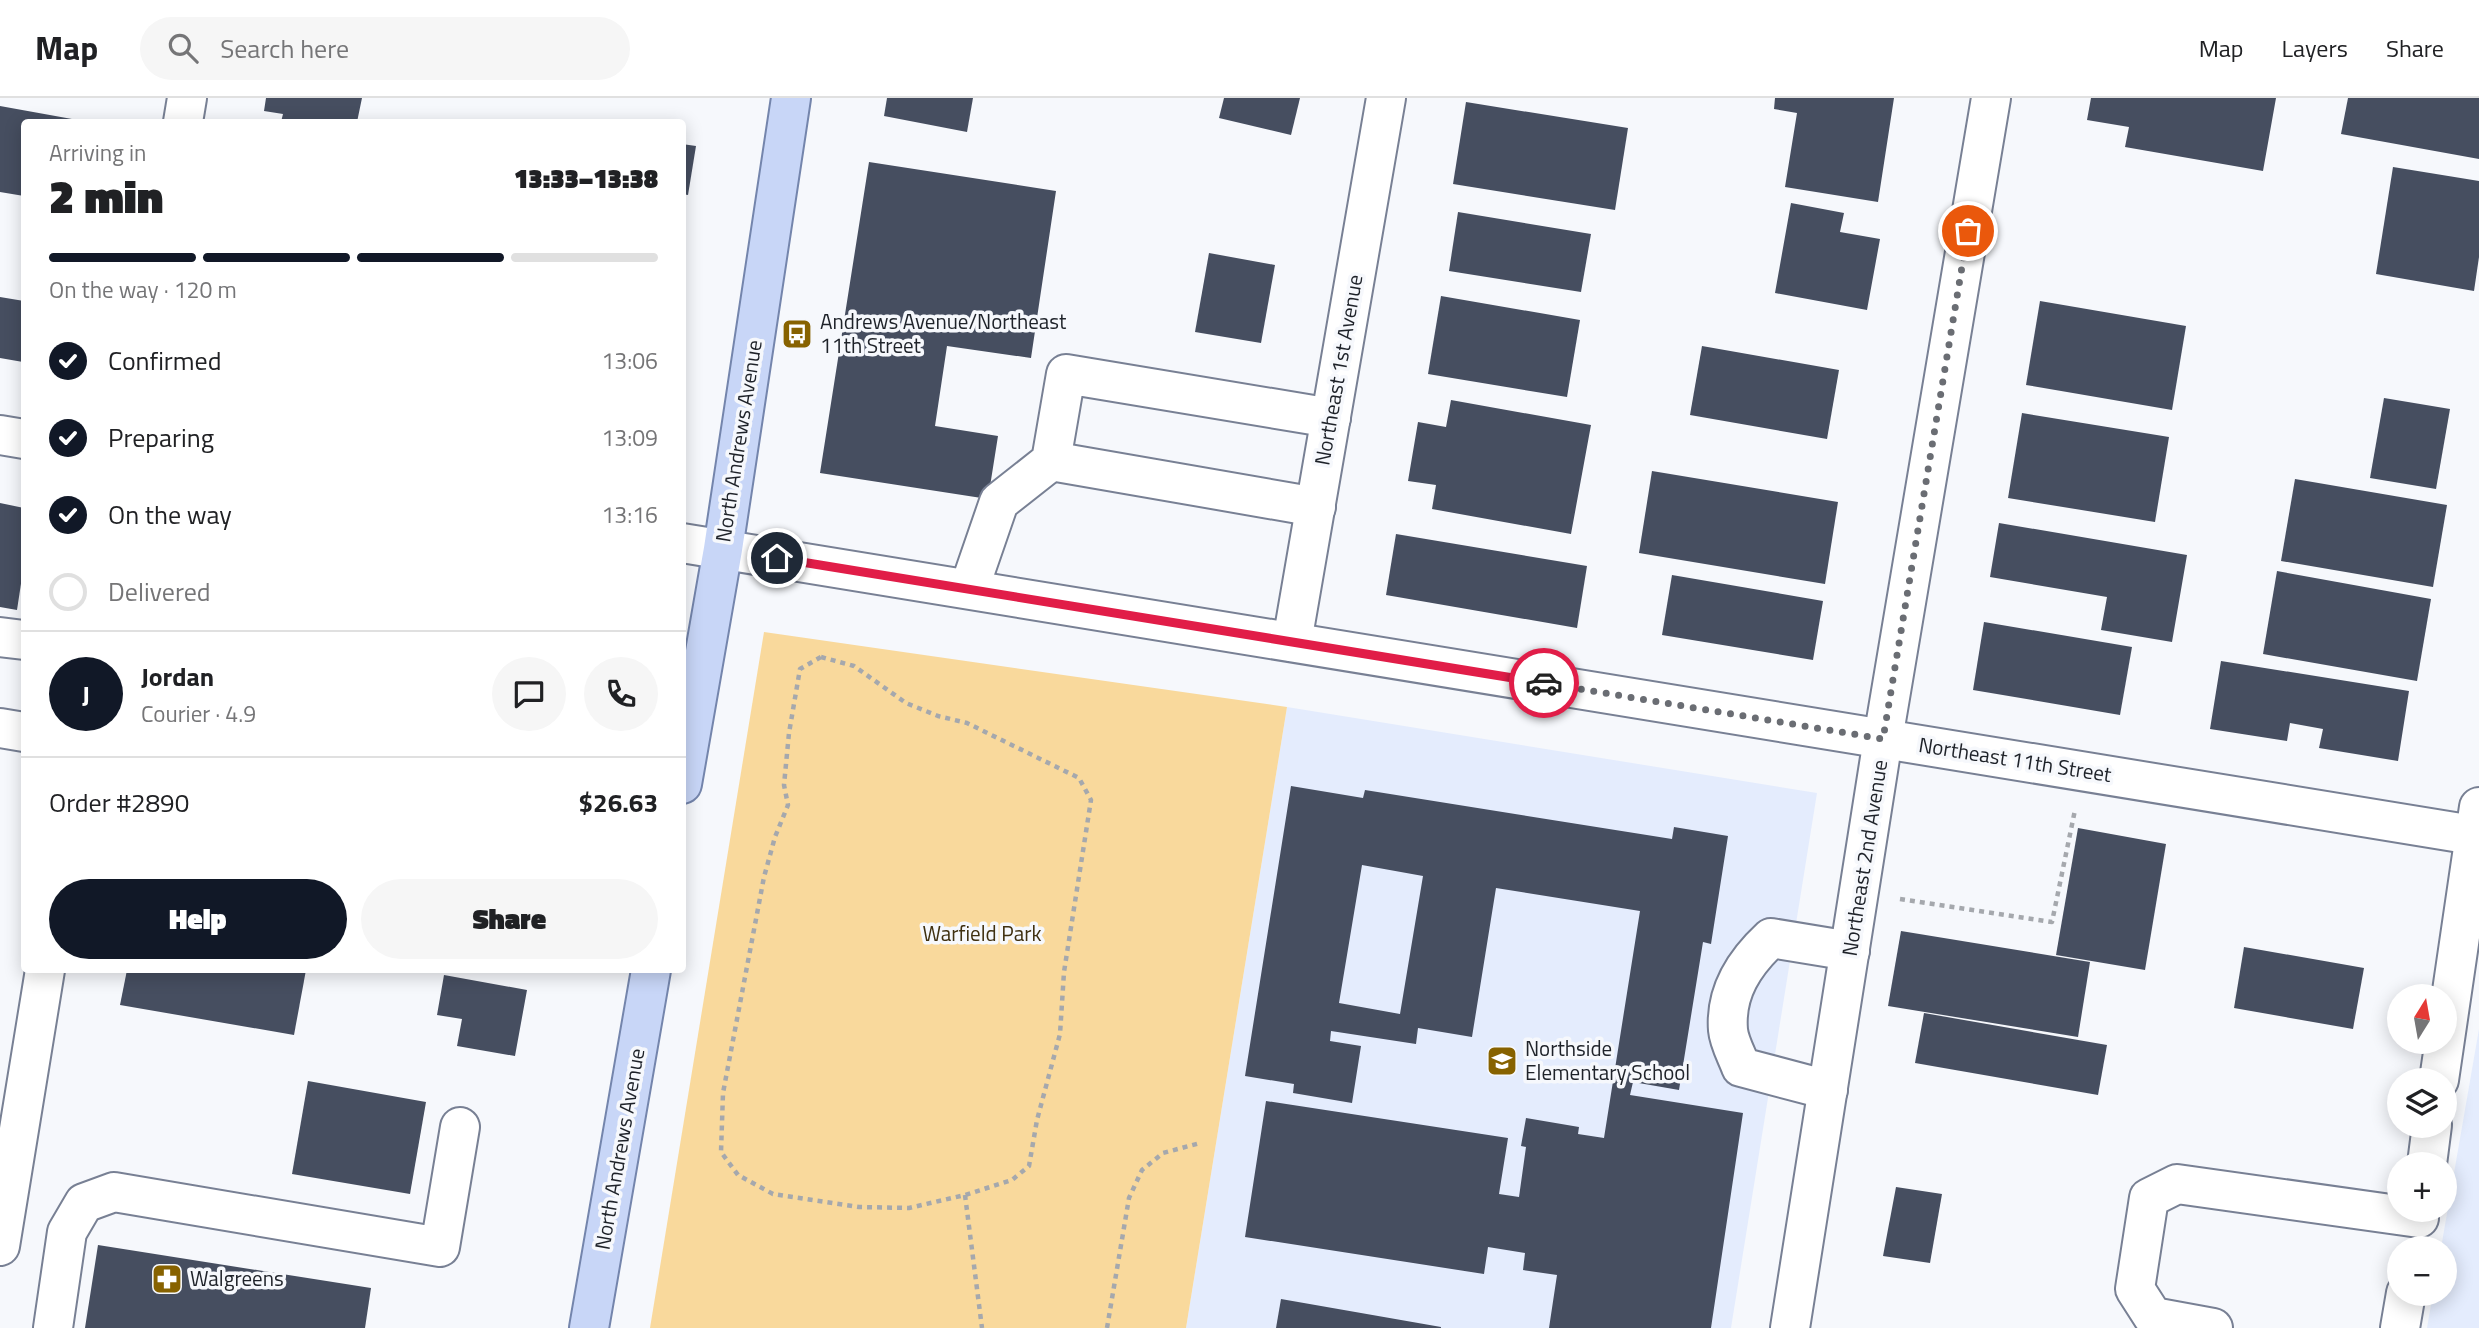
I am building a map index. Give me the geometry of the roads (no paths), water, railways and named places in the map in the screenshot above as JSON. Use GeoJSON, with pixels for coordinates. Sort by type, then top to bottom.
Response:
{"type":"FeatureCollection","features":[{"type":"Feature","properties":{"kind":"main road","name":"North Andrews Avenue"},"geometry":{"type":"LineString","coordinates":[[686,761],[723,550],[790,98]]}},
{"type":"Feature","properties":{"kind":"main road","name":"North Andrews Avenue"},"geometry":{"type":"LineString","coordinates":[[589,1328],[642,973]]}},
{"type":"Feature","properties":{"kind":"street"},"geometry":{"type":"LineString","coordinates":[[184,119],[187,98]]}},
{"type":"Feature","properties":{"kind":"street","name":"Northeast 1st Avenue"},"geometry":{"type":"LineString","coordinates":[[1292,642],[1385,98]]}},
{"type":"Feature","properties":{"kind":"street","name":"Northeast 2nd Avenue"},"geometry":{"type":"LineString","coordinates":[[1790,1328],[1883,739],[1990,98]]}},
{"type":"Feature","properties":{"kind":"street"},"geometry":{"type":"LineString","coordinates":[[968,589],[999,502],[1051,461],[1066,374],[1331,418]]}},
{"type":"Feature","properties":{"kind":"street"},"geometry":{"type":"LineString","coordinates":[[0,435],[21,438]]}},
{"type":"Feature","properties":{"kind":"street"},"geometry":{"type":"LineString","coordinates":[[1051,461],[1316,507]]}},
{"type":"Feature","properties":{"kind":"street","name":"Northeast 11th Street"},"geometry":{"type":"LineString","coordinates":[[686,544],[1883,739],[2477,826]]}},
{"type":"Feature","properties":{"kind":"street"},"geometry":{"type":"LineString","coordinates":[[0,637],[21,640]]}},
{"type":"Feature","properties":{"kind":"street"},"geometry":{"type":"LineString","coordinates":[[0,728],[21,732]]}},
{"type":"Feature","properties":{"kind":"street"},"geometry":{"type":"LineString","coordinates":[[2441,1068],[2477,826]]}},
{"type":"Feature","properties":{"kind":"street"},"geometry":{"type":"LineString","coordinates":[[1828,1090],[1741,1067],[1728,1032],[1730,996],[1750,958],[1771,938],[1850,951]]}},
{"type":"Feature","properties":{"kind":"street"},"geometry":{"type":"LineString","coordinates":[[0,1246],[45,973]]}},
{"type":"Feature","properties":{"kind":"street"},"geometry":{"type":"LineString","coordinates":[[52,1328],[67,1232],[85,1203],[114,1192],[440,1247],[460,1127]]}},
{"type":"Feature","properties":{"kind":"street"},"geometry":{"type":"LineString","coordinates":[[2213,1328],[2153,1317],[2135,1289],[2149,1198],[2177,1184],[2417,1225]]}},
{"type":"Feature","properties":{"kind":"street"},"geometry":{"type":"LineString","coordinates":[[2400,1328],[2404,1306]]}},
{"type":"Feature","properties":{"kind":"place","name":"Andrews Avenue/Northeast 11th Street"},"geometry":{"type":"Point","coordinates":[797,334]}},
{"type":"Feature","properties":{"kind":"place","name":"Northside Elementary School"},"geometry":{"type":"Point","coordinates":[1502,1061]}},
{"type":"Feature","properties":{"kind":"place","name":"Walgreens"},"geometry":{"type":"Point","coordinates":[167,1279]}},
{"type":"Feature","properties":{"kind":"park label","name":"Warfield Park"},"geometry":{"type":"Point","coordinates":[982,934]}}]}
